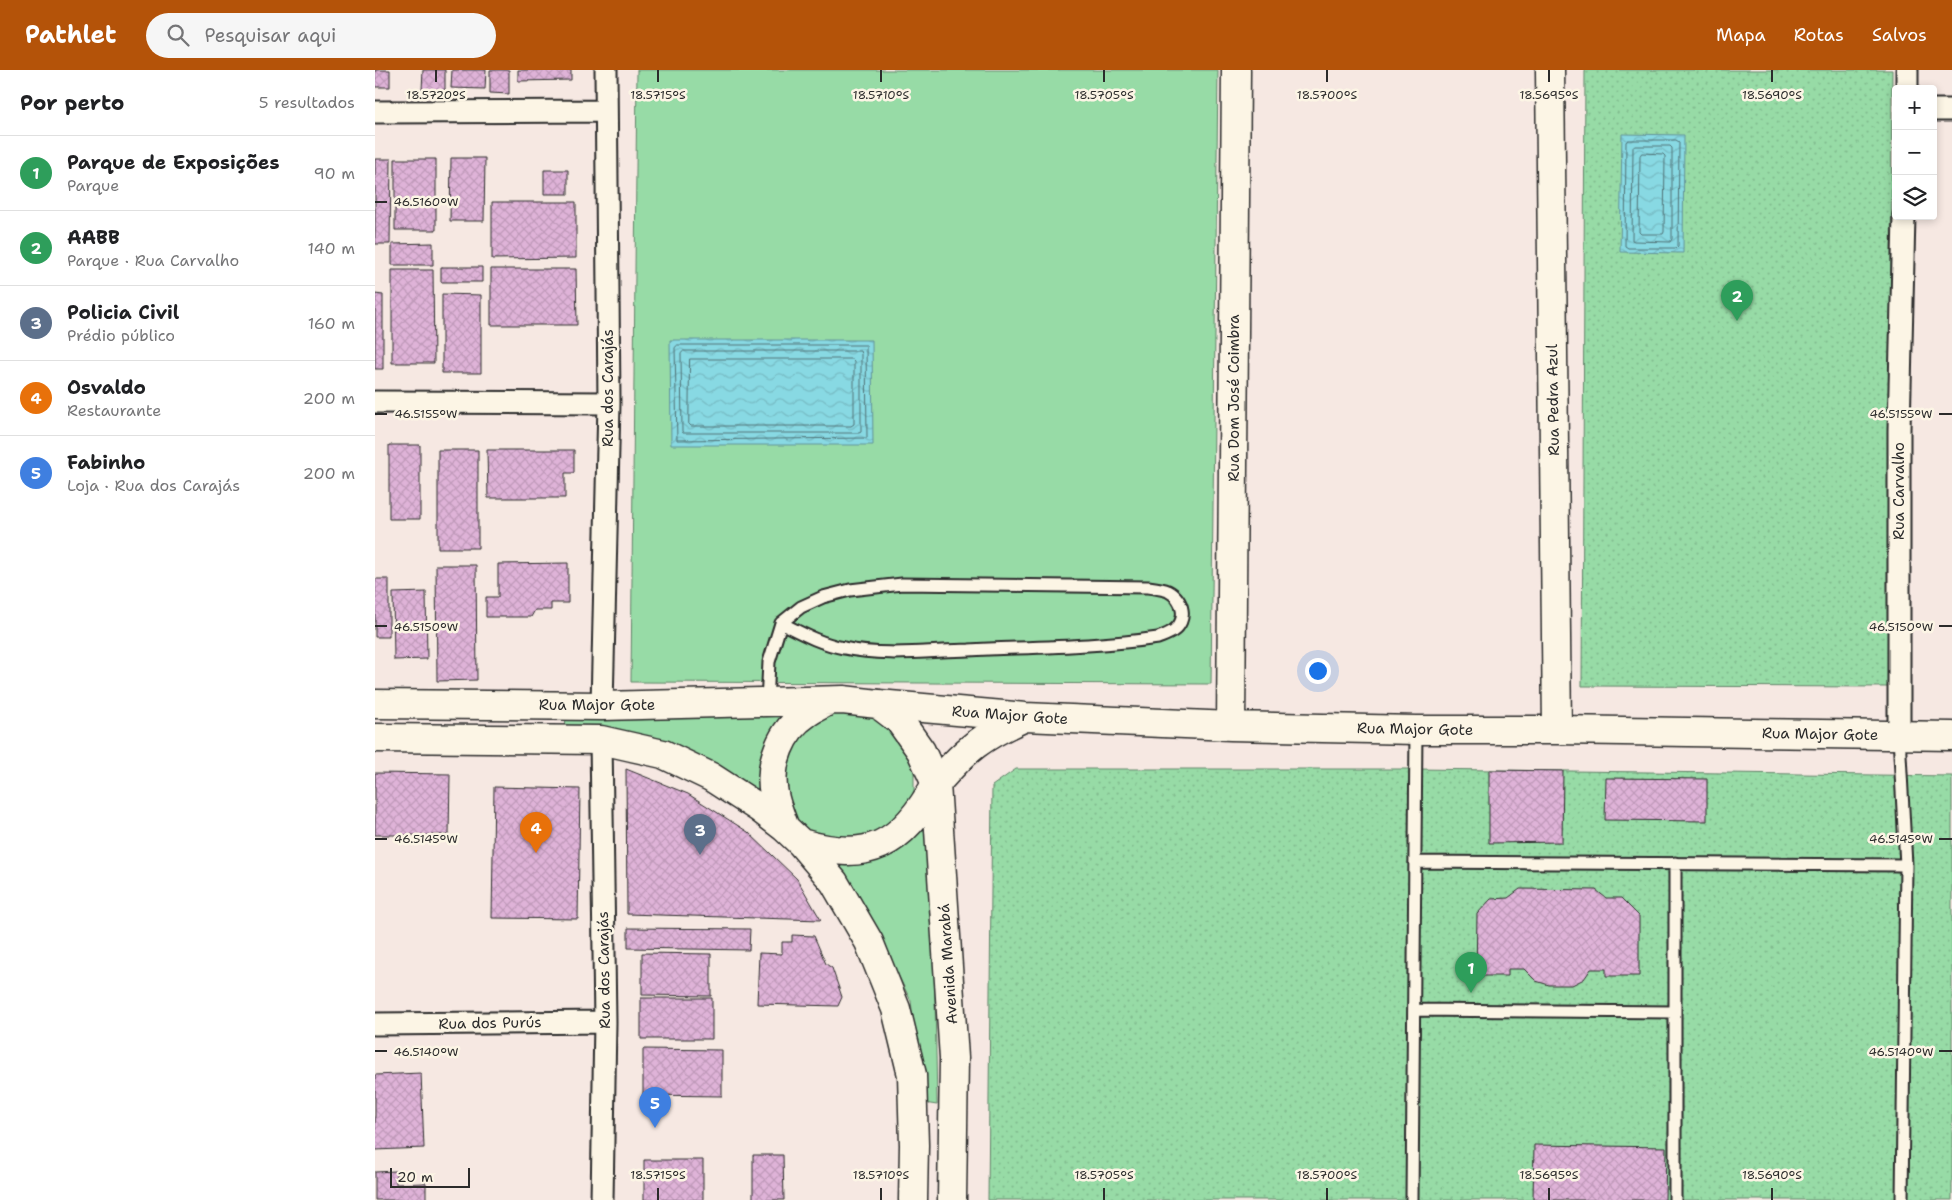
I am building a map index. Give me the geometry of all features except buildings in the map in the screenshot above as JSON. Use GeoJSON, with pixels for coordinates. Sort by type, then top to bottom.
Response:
{"type":"FeatureCollection","features":[{"type":"Feature","properties":{"kind":"street","name":"Rua dos Carajás"},"geometry":{"type":"LineString","coordinates":[[602,706],[609,403],[606,70]]}},
{"type":"Feature","properties":{"kind":"street","name":"Rua Dom José Coimbra"},"geometry":{"type":"LineString","coordinates":[[1231,726],[1236,70]]}},
{"type":"Feature","properties":{"kind":"street","name":"Rua Pedra Azul"},"geometry":{"type":"LineString","coordinates":[[1550,70],[1557,730]]}},
{"type":"Feature","properties":{"kind":"street"},"geometry":{"type":"LineString","coordinates":[[1907,70],[1907,85]]}},
{"type":"Feature","properties":{"kind":"street"},"geometry":{"type":"LineString","coordinates":[[1937,110],[1952,110]]}},
{"type":"Feature","properties":{"kind":"street"},"geometry":{"type":"LineString","coordinates":[[375,112],[606,112]]}},
{"type":"Feature","properties":{"kind":"street","name":"Rua Carvalho"},"geometry":{"type":"LineString","coordinates":[[1899,736],[1899,430],[1904,220]]}},
{"type":"Feature","properties":{"kind":"street"},"geometry":{"type":"LineString","coordinates":[[375,402],[609,403]]}},
{"type":"Feature","properties":{"kind":"street"},"geometry":{"type":"LineString","coordinates":[[829,701],[806,713],[789,729],[777,750],[773,773],[773,794],[793,835],[825,850],[851,852],[873,848],[892,838],[908,824],[927,801],[936,784],[963,753],[1001,727],[1025,717]]}},
{"type":"Feature","properties":{"kind":"street","name":"Rua Major Gote"},"geometry":{"type":"LineString","coordinates":[[375,704],[602,706],[850,701],[1025,717],[1231,726],[1952,736]]}},
{"type":"Feature","properties":{"kind":"street","name":"Avenida Marabá"},"geometry":{"type":"LineString","coordinates":[[878,704],[899,720],[911,735],[921,751],[936,784],[954,1058],[953,1200]]}},
{"type":"Feature","properties":{"kind":"street"},"geometry":{"type":"LineString","coordinates":[[375,738],[601,740],[663,754],[711,777],[759,808],[793,835],[833,882],[869,942],[896,1009],[911,1075],[914,1145],[913,1200]]}},
{"type":"Feature","properties":{"kind":"street","name":"Rua dos Carajás"},"geometry":{"type":"LineString","coordinates":[[601,740],[605,1022],[602,1200]]}},
{"type":"Feature","properties":{"kind":"street","name":"Rua dos Purús"},"geometry":{"type":"LineString","coordinates":[[375,1024],[605,1022]]}},
{"type":"Feature","properties":{"kind":"lane"},"geometry":{"type":"LineString","coordinates":[[767,703],[769,662],[781,623],[801,607],[823,597],[850,590],[902,584],[1149,587],[1172,594],[1177,598],[1183,612],[1180,624],[1173,631],[1158,638],[1039,647],[916,652],[879,652],[844,648],[813,639],[781,623]]}},
{"type":"Feature","properties":{"kind":"lane"},"geometry":{"type":"LineString","coordinates":[[1412,1200],[1416,730]]}},
{"type":"Feature","properties":{"kind":"lane"},"geometry":{"type":"LineString","coordinates":[[1899,736],[1906,866],[1902,1200]]}},
{"type":"Feature","properties":{"kind":"lane"},"geometry":{"type":"LineString","coordinates":[[1415,862],[1906,866]]}},
{"type":"Feature","properties":{"kind":"lane"},"geometry":{"type":"LineString","coordinates":[[1675,863],[1675,1200]]}},
{"type":"Feature","properties":{"kind":"lane"},"geometry":{"type":"LineString","coordinates":[[1413,1010],[1675,1012]]}},
{"type":"Feature","properties":{"kind":"green space"},"geometry":{"type":"Polygon","coordinates":[[[637,70],[1218,70],[1211,684],[631,682],[637,70]]]}},
{"type":"Feature","properties":{"kind":"green space"},"geometry":{"type":"Polygon","coordinates":[[[1585,70],[1892,70],[1889,687],[1582,686],[1585,70]]]}},
{"type":"Feature","properties":{"kind":"green space"},"geometry":{"type":"Polygon","coordinates":[[[852,712],[874,717],[893,729],[907,747],[914,768],[914,790],[906,812],[875,840],[814,835],[798,821],[787,803],[785,761],[794,740],[810,724],[830,715],[852,712]]]}},
{"type":"Feature","properties":{"kind":"green space"},"geometry":{"type":"Polygon","coordinates":[[[789,715],[771,806],[566,727],[565,717],[789,715]]]}},
{"type":"Feature","properties":{"kind":"green space"},"geometry":{"type":"Polygon","coordinates":[[[1016,769],[1417,769],[1952,776],[1952,1200],[988,1200],[992,786],[1016,769]]]}},
{"type":"Feature","properties":{"kind":"green space"},"geometry":{"type":"Polygon","coordinates":[[[930,809],[937,1105],[924,1103],[911,1001],[863,905],[820,855],[897,850],[916,835],[930,809]]]}},
{"type":"Feature","properties":{"kind":"water"},"geometry":{"type":"Polygon","coordinates":[[[1622,134],[1684,135],[1683,253],[1620,252],[1622,134]]]}},
{"type":"Feature","properties":{"kind":"water"},"geometry":{"type":"Polygon","coordinates":[[[670,340],[872,340],[873,445],[671,445],[670,340]]]}},
{"type":"Feature","properties":{"kind":"place","name":"AABB"},"geometry":{"type":"Point","coordinates":[1737,321]}},
{"type":"Feature","properties":{"kind":"place","name":"Osvaldo"},"geometry":{"type":"Point","coordinates":[536,853]}},
{"type":"Feature","properties":{"kind":"place","name":"Policia Civil"},"geometry":{"type":"Point","coordinates":[700,855]}},
{"type":"Feature","properties":{"kind":"place","name":"Parque de Exposições"},"geometry":{"type":"Point","coordinates":[1471,993]}},
{"type":"Feature","properties":{"kind":"place","name":"Fabinho"},"geometry":{"type":"Point","coordinates":[655,1128]}}]}
